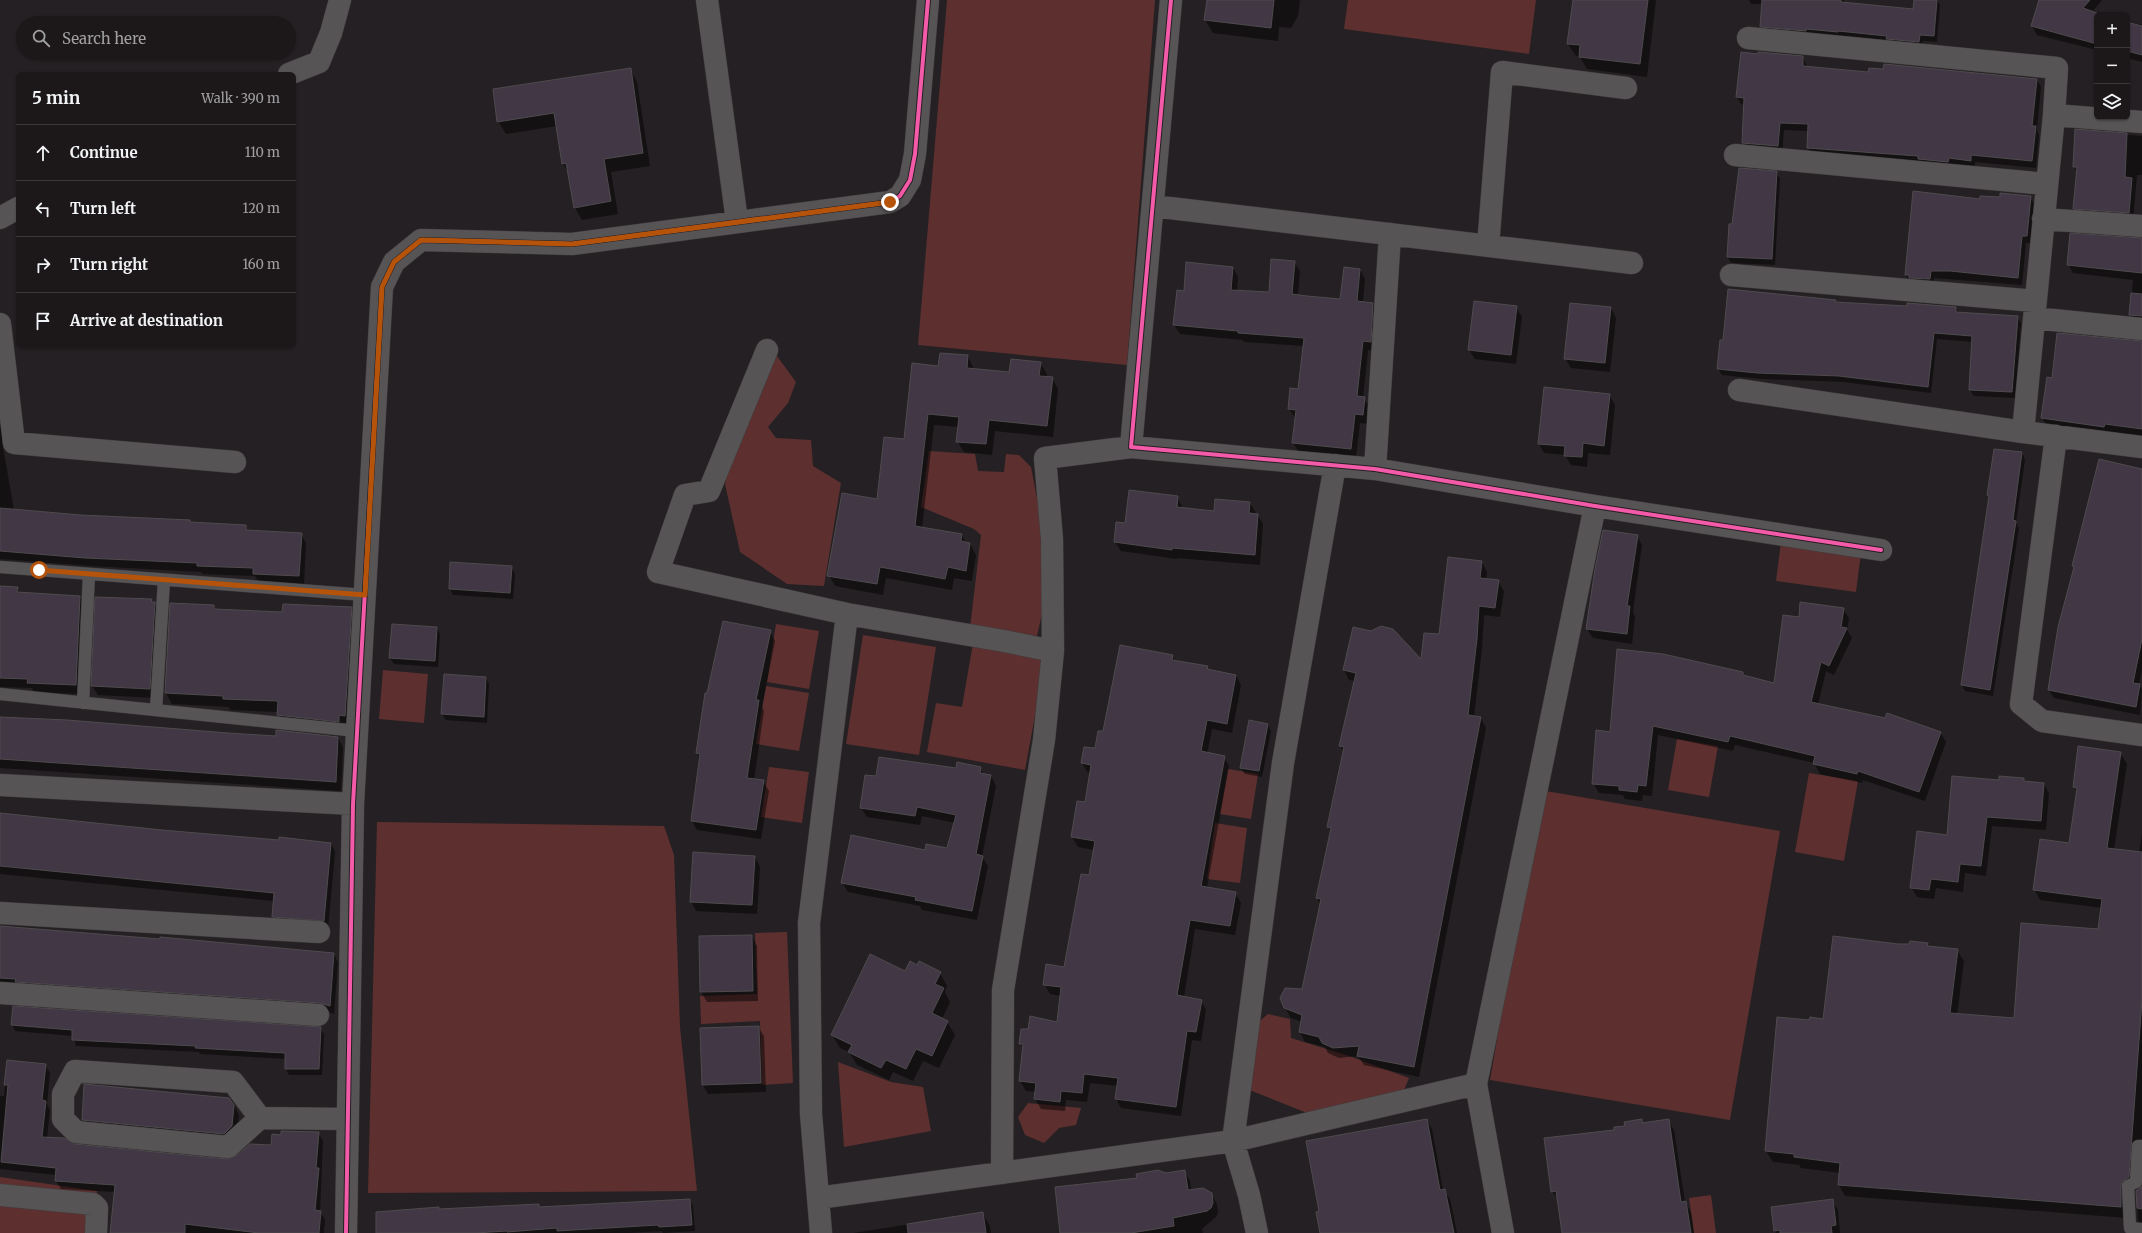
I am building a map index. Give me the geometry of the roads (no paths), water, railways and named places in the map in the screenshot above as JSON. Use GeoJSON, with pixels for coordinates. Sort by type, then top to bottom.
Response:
{"type":"FeatureCollection","features":[{"type":"Feature","properties":{"kind":"street"},"geometry":{"type":"LineString","coordinates":[[294,72],[318,62],[332,33],[340,0]]}},
{"type":"Feature","properties":{"kind":"street"},"geometry":{"type":"LineString","coordinates":[[707,0],[737,222]]}},
{"type":"Feature","properties":{"kind":"street"},"geometry":{"type":"LineString","coordinates":[[346,1233],[353,804],[382,287],[394,262],[421,240],[572,244],[890,202],[900,196],[910,180],[915,154],[928,0]]}},
{"type":"Feature","properties":{"kind":"street"},"geometry":{"type":"LineString","coordinates":[[1131,447],[1171,0]]}},
{"type":"Feature","properties":{"kind":"street"},"geometry":{"type":"LineString","coordinates":[[1748,38],[2057,68],[2054,115],[2022,432]]}},
{"type":"Feature","properties":{"kind":"street"},"geometry":{"type":"LineString","coordinates":[[1488,246],[1502,72],[1626,88]]}},
{"type":"Feature","properties":{"kind":"street"},"geometry":{"type":"LineString","coordinates":[[2054,115],[2142,122]]}},
{"type":"Feature","properties":{"kind":"street"},"geometry":{"type":"LineString","coordinates":[[1735,155],[2046,184]]}},
{"type":"Feature","properties":{"kind":"street"},"geometry":{"type":"LineString","coordinates":[[1153,206],[1632,263]]}},
{"type":"Feature","properties":{"kind":"street"},"geometry":{"type":"LineString","coordinates":[[0,218],[16,209]]}},
{"type":"Feature","properties":{"kind":"street"},"geometry":{"type":"LineString","coordinates":[[2043,219],[2142,226]]}},
{"type":"Feature","properties":{"kind":"street"},"geometry":{"type":"LineString","coordinates":[[1374,469],[1390,234]]}},
{"type":"Feature","properties":{"kind":"street"},"geometry":{"type":"LineString","coordinates":[[1731,275],[2034,309],[2142,329]]}},
{"type":"Feature","properties":{"kind":"street"},"geometry":{"type":"LineString","coordinates":[[0,318],[16,320]]}},
{"type":"Feature","properties":{"kind":"street"},"geometry":{"type":"LineString","coordinates":[[0,324],[14,443],[235,462]]}},
{"type":"Feature","properties":{"kind":"street"},"geometry":{"type":"LineString","coordinates":[[767,350],[709,491],[685,495],[658,572],[847,614],[1053,651]]}},
{"type":"Feature","properties":{"kind":"street"},"geometry":{"type":"LineString","coordinates":[[1739,390],[2022,432],[2142,447]]}},
{"type":"Feature","properties":{"kind":"street"},"geometry":{"type":"LineString","coordinates":[[2056,436],[2021,704],[2042,721],[2142,735]]}},
{"type":"Feature","properties":{"kind":"street"},"geometry":{"type":"LineString","coordinates":[[1002,1173],[1003,990],[1044,740],[1053,651],[1052,540],[1046,458],[1131,447],[1374,469],[1595,506],[1881,550]]}},
{"type":"Feature","properties":{"kind":"street"},"geometry":{"type":"LineString","coordinates":[[1256,1233],[1249,1195],[1233,1141],[1283,763],[1335,465]]}},
{"type":"Feature","properties":{"kind":"street"},"geometry":{"type":"LineString","coordinates":[[1503,1233],[1476,1084],[1595,506]]}},
{"type":"Feature","properties":{"kind":"street"},"geometry":{"type":"LineString","coordinates":[[821,1233],[811,1114],[809,923],[847,614]]}},
{"type":"Feature","properties":{"kind":"street"},"geometry":{"type":"LineString","coordinates":[[0,785],[353,804]]}},
{"type":"Feature","properties":{"kind":"street"},"geometry":{"type":"LineString","coordinates":[[0,913],[319,932]]}},
{"type":"Feature","properties":{"kind":"street"},"geometry":{"type":"LineString","coordinates":[[0,993],[318,1015]]}},
{"type":"Feature","properties":{"kind":"street"},"geometry":{"type":"LineString","coordinates":[[260,1118],[233,1082],[75,1071],[62,1094],[63,1119],[76,1132],[228,1147],[260,1118],[347,1119]]}},
{"type":"Feature","properties":{"kind":"street"},"geometry":{"type":"LineString","coordinates":[[818,1198],[1233,1141],[1476,1084]]}},
{"type":"Feature","properties":{"kind":"street"},"geometry":{"type":"LineString","coordinates":[[0,1196],[94,1204],[97,1208],[96,1233]]}},
{"type":"Feature","properties":{"kind":"lane"},"geometry":{"type":"LineString","coordinates":[[0,567],[365,595]]}},
{"type":"Feature","properties":{"kind":"lane"},"geometry":{"type":"LineString","coordinates":[[83,703],[89,574]]}},
{"type":"Feature","properties":{"kind":"lane"},"geometry":{"type":"LineString","coordinates":[[156,710],[164,580]]}},
{"type":"Feature","properties":{"kind":"lane"},"geometry":{"type":"LineString","coordinates":[[0,694],[357,731]]}},
{"type":"Feature","properties":{"kind":"lane"},"geometry":{"type":"LineString","coordinates":[[2142,1146],[2138,1146],[2136,1182],[2128,1186],[2128,1207],[2130,1228],[2142,1229]]}}]}
